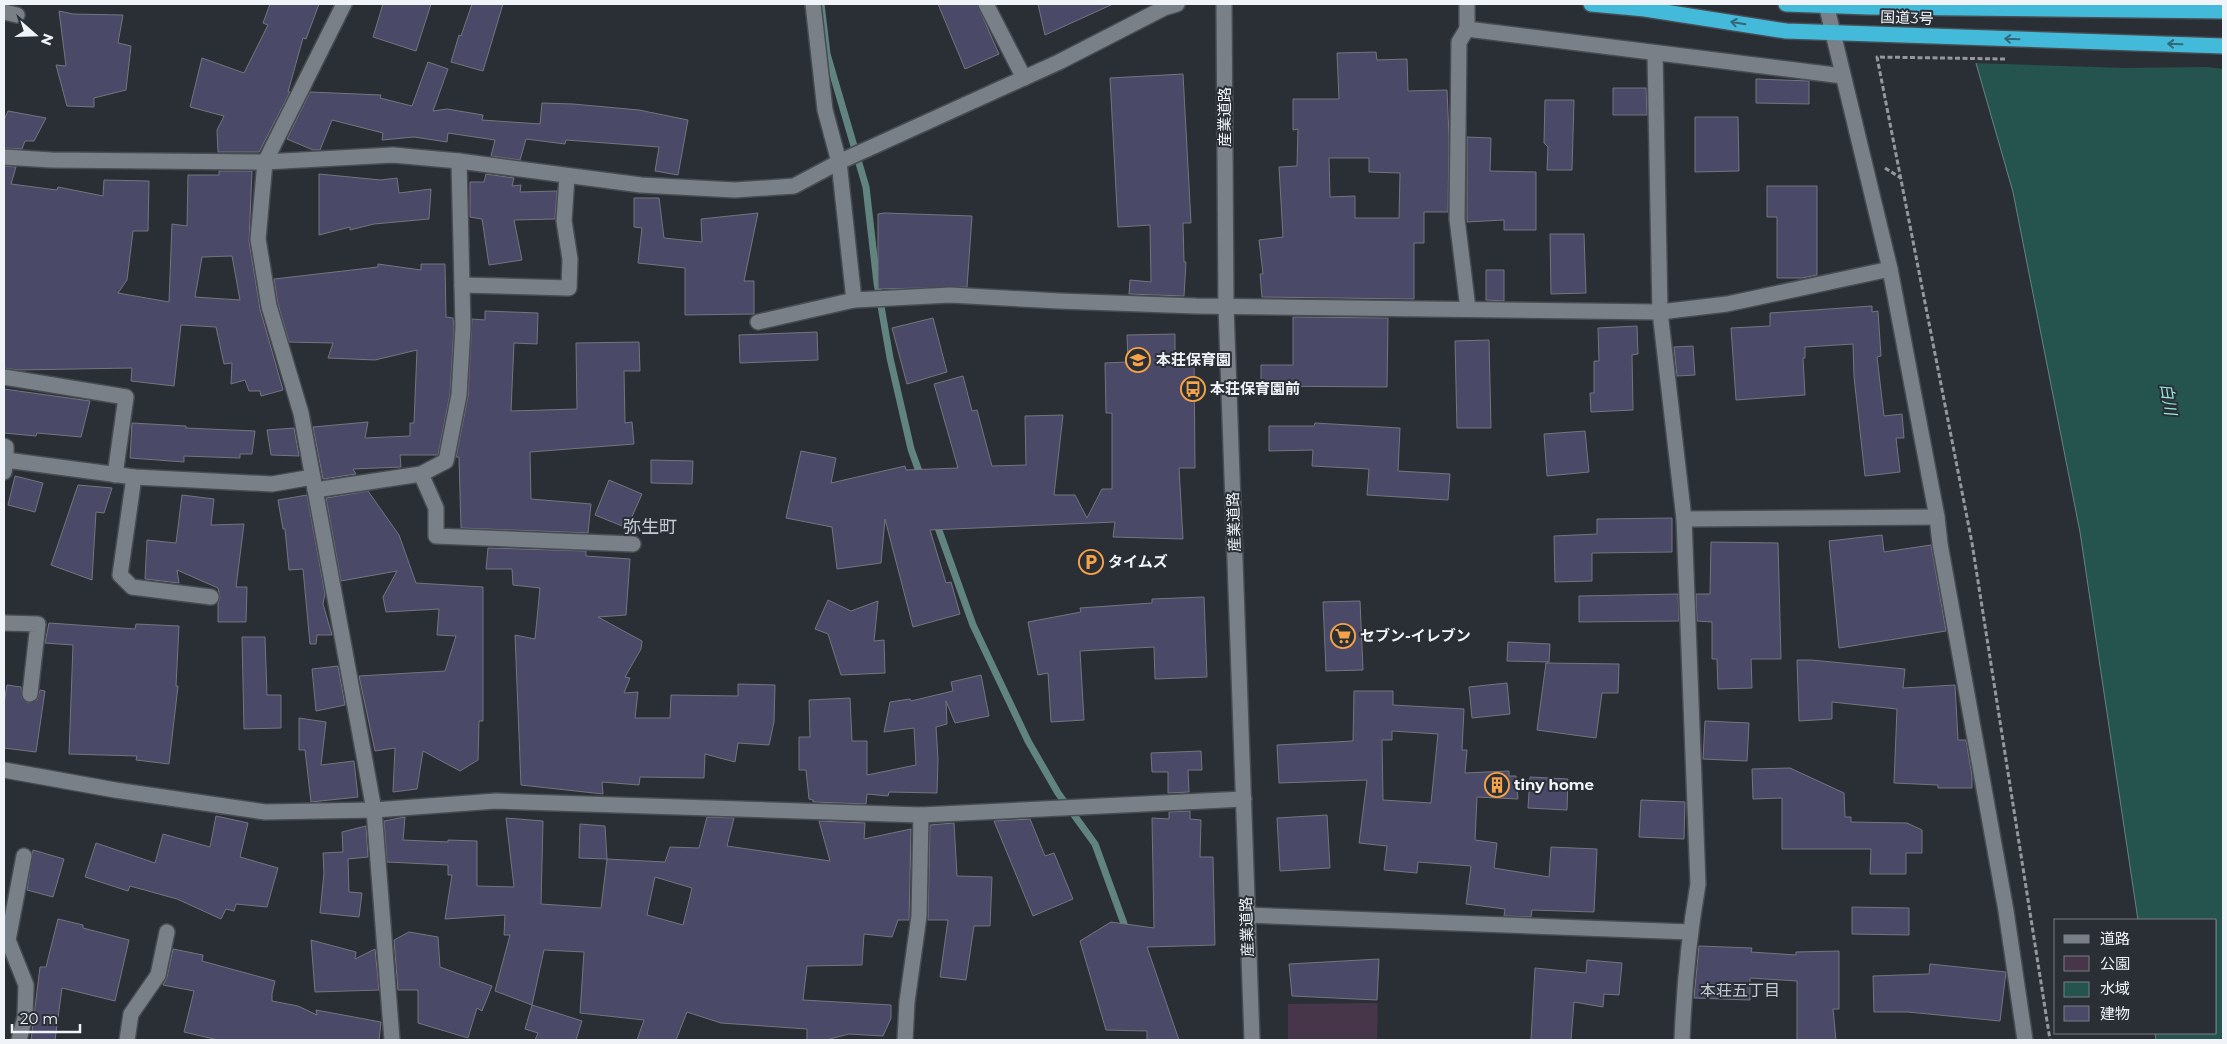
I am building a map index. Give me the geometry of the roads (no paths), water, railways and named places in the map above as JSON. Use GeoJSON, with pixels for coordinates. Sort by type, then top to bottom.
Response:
{"type":"FeatureCollection","features":[{"type":"Feature","properties":{"kind":"highway","name":"国道3号"},"geometry":{"type":"LineString","coordinates":[[1591,4],[1645,9],[1786,31],[2223,46]]}},
{"type":"Feature","properties":{"kind":"highway","name":"国道3号"},"geometry":{"type":"LineString","coordinates":[[1786,4],[2223,12]]}},
{"type":"Feature","properties":{"kind":"street"},"geometry":{"type":"LineString","coordinates":[[344,4],[265,162],[258,239],[269,306],[301,413],[374,810],[392,1040]]}},
{"type":"Feature","properties":{"kind":"street"},"geometry":{"type":"LineString","coordinates":[[813,4],[825,110],[839,162],[859,300]]}},
{"type":"Feature","properties":{"kind":"street"},"geometry":{"type":"LineString","coordinates":[[986,4],[1024,78]]}},
{"type":"Feature","properties":{"kind":"street"},"geometry":{"type":"LineString","coordinates":[[4,157],[51,160],[265,162],[393,155],[459,161],[641,185],[735,190],[794,186],[839,162],[1024,78],[1164,8],[1177,4]]}},
{"type":"Feature","properties":{"kind":"street","name":"産業道路"},"geometry":{"type":"LineString","coordinates":[[1224,4],[1226,306],[1244,799],[1246,915],[1252,1040]]}},
{"type":"Feature","properties":{"kind":"street"},"geometry":{"type":"LineString","coordinates":[[1467,4],[1467,29],[1459,42],[1457,219],[1466,277],[1468,309]]}},
{"type":"Feature","properties":{"kind":"street"},"geometry":{"type":"LineString","coordinates":[[1826,5],[1890,269],[1937,517],[1940,544],[2006,911],[2025,1040]]}},
{"type":"Feature","properties":{"kind":"street"},"geometry":{"type":"LineString","coordinates":[[1467,29],[1843,76]]}},
{"type":"Feature","properties":{"kind":"street"},"geometry":{"type":"LineString","coordinates":[[1655,53],[1660,312],[1684,519],[1698,884],[1690,932],[1682,1040]]}},
{"type":"Feature","properties":{"kind":"street"},"geometry":{"type":"LineString","coordinates":[[4,459],[134,477],[272,484],[314,484],[421,474],[446,461],[459,395],[463,327],[459,161]]}},
{"type":"Feature","properties":{"kind":"street"},"geometry":{"type":"LineString","coordinates":[[462,285],[569,288],[570,259],[564,221],[567,176]]}},
{"type":"Feature","properties":{"kind":"street"},"geometry":{"type":"LineString","coordinates":[[758,322],[859,300],[950,295],[1059,301],[1226,306],[1660,312],[1727,304],[1890,269]]}},
{"type":"Feature","properties":{"kind":"street"},"geometry":{"type":"LineString","coordinates":[[4,377],[126,397],[116,475]]}},
{"type":"Feature","properties":{"kind":"street"},"geometry":{"type":"LineString","coordinates":[[421,474],[436,508],[436,536],[633,544]]}},
{"type":"Feature","properties":{"kind":"street"},"geometry":{"type":"LineString","coordinates":[[134,477],[120,575],[132,587],[211,597]]}},
{"type":"Feature","properties":{"kind":"street"},"geometry":{"type":"LineString","coordinates":[[1684,519],[1937,517]]}},
{"type":"Feature","properties":{"kind":"street"},"geometry":{"type":"LineString","coordinates":[[4,622],[38,624],[30,694]]}},
{"type":"Feature","properties":{"kind":"street"},"geometry":{"type":"LineString","coordinates":[[4,770],[115,790],[266,812],[374,810],[496,801],[921,815],[1244,799]]}},
{"type":"Feature","properties":{"kind":"street"},"geometry":{"type":"LineString","coordinates":[[905,1040],[907,1002],[919,916],[921,815]]}},
{"type":"Feature","properties":{"kind":"street"},"geometry":{"type":"LineString","coordinates":[[19,1040],[25,1017],[26,985],[8,940],[24,856]]}},
{"type":"Feature","properties":{"kind":"street"},"geometry":{"type":"LineString","coordinates":[[1246,915],[1690,932]]}},
{"type":"Feature","properties":{"kind":"street"},"geometry":{"type":"LineString","coordinates":[[127,1040],[131,1014],[158,975],[167,932]]}},
{"type":"Feature","properties":{"kind":"water","name":"白川"},"geometry":{"type":"Polygon","coordinates":[[[1959,4],[2223,48],[2223,1040],[2156,1040],[2155,1034],[2217,1034],[2217,919],[2138,919],[2080,532],[2013,192],[1959,4]]]}},
{"type":"Feature","properties":{"kind":"waterway"},"geometry":{"type":"LineString","coordinates":[[821,4],[827,54],[866,187],[877,283],[890,358],[911,449],[921,477]]}},
{"type":"Feature","properties":{"kind":"waterway"},"geometry":{"type":"LineString","coordinates":[[936,522],[973,625],[1028,741],[1058,793],[1095,844],[1127,932]]}},
{"type":"Feature","properties":{"kind":"place","name":"本荘保育園"},"geometry":{"type":"Point","coordinates":[1138,360]}},
{"type":"Feature","properties":{"kind":"place","name":"本荘保育園前"},"geometry":{"type":"Point","coordinates":[1193,389]}},
{"type":"Feature","properties":{"kind":"place","name":"タイムズ"},"geometry":{"type":"Point","coordinates":[1091,562]}},
{"type":"Feature","properties":{"kind":"place","name":"セブン-イレブン"},"geometry":{"type":"Point","coordinates":[1343,636]}},
{"type":"Feature","properties":{"kind":"place","name":"tiny home"},"geometry":{"type":"Point","coordinates":[1497,785]}},
{"type":"Feature","properties":{"kind":"district","name":"弥生町"},"geometry":{"type":"Point","coordinates":[650,527]}},
{"type":"Feature","properties":{"kind":"district","name":"本荘五丁目"},"geometry":{"type":"Point","coordinates":[1740,990]}}]}
